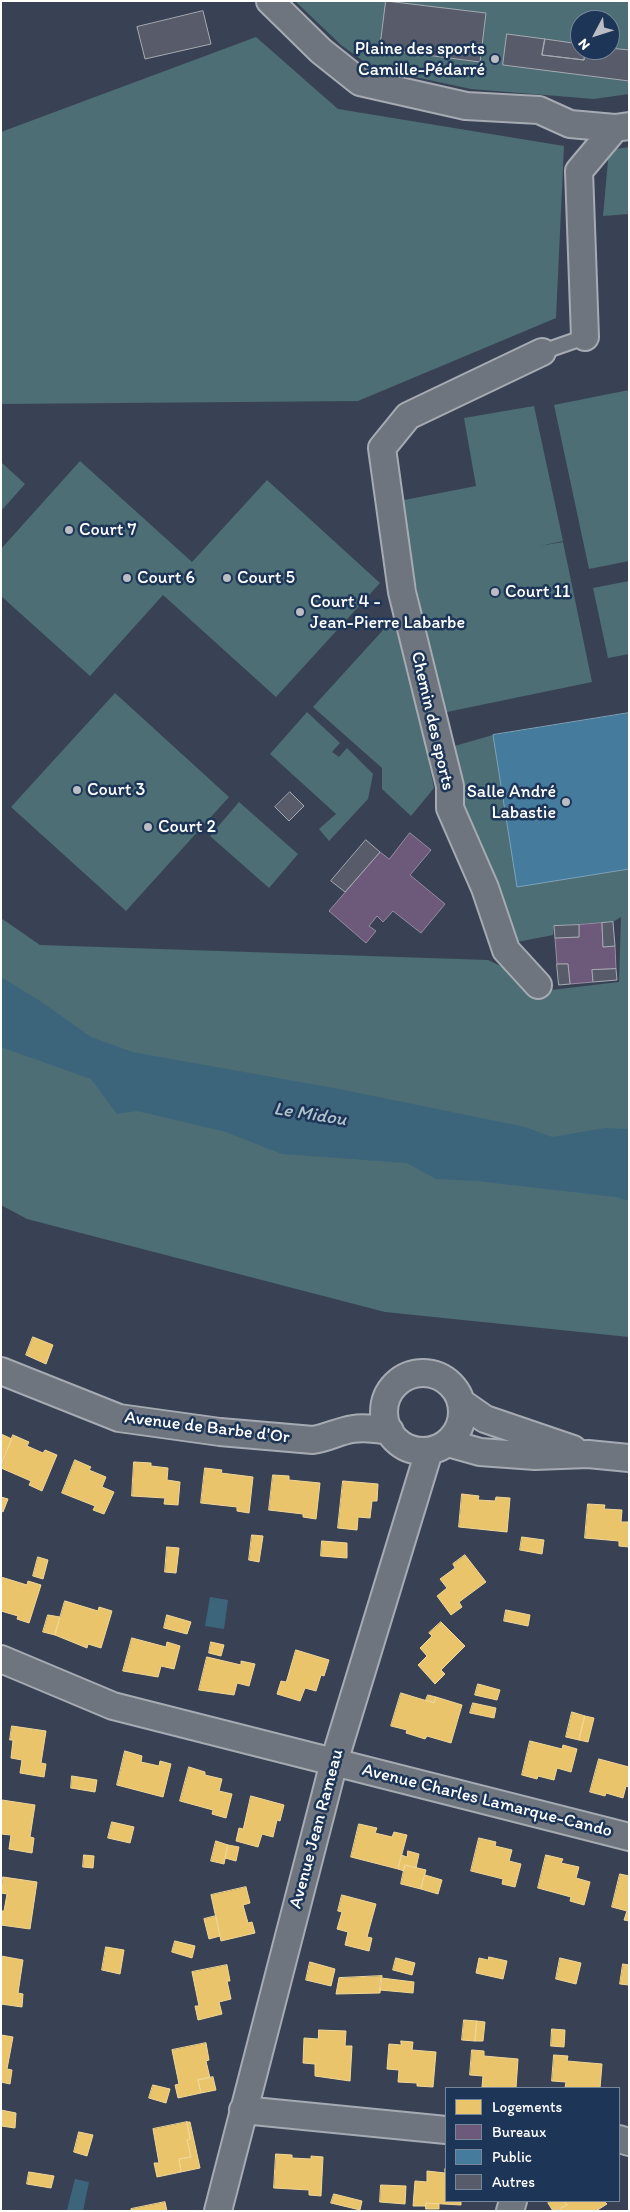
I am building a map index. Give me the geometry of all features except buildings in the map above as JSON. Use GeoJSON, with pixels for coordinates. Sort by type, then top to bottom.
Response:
{"type":"FeatureCollection","features":[{"type":"Feature","properties":{"kind":"street"},"geometry":{"type":"LineString","coordinates":[[270,1],[322,51],[360,82],[466,106],[539,110],[570,124],[622,127]]}},
{"type":"Feature","properties":{"kind":"street"},"geometry":{"type":"LineString","coordinates":[[585,337],[579,171],[622,127]]}},
{"type":"Feature","properties":{"kind":"street","name":"Chemin des sports"},"geometry":{"type":"LineString","coordinates":[[538,985],[506,950],[485,888],[450,808],[450,786],[402,592],[382,448],[408,416],[542,352]]}},
{"type":"Feature","properties":{"kind":"street","name":"Avenue de Barbe d'Or"},"geometry":{"type":"LineString","coordinates":[[1,1371],[119,1418],[220,1432],[313,1440],[326,1438],[351,1429],[371,1428],[390,1431]]}},
{"type":"Feature","properties":{"kind":"street"},"geometry":{"type":"LineString","coordinates":[[439,1447],[456,1435],[461,1425],[462,1403],[456,1390],[437,1375],[421,1372],[409,1375],[394,1386],[385,1402],[384,1415],[395,1440],[405,1447],[417,1451],[439,1447],[535,1456],[588,1454],[629,1458]]}},
{"type":"Feature","properties":{"kind":"street"},"geometry":{"type":"LineString","coordinates":[[462,1403],[485,1419],[588,1454]]}},
{"type":"Feature","properties":{"kind":"street","name":"Avenue Jean Rameau"},"geometry":{"type":"LineString","coordinates":[[218,2211],[334,1762],[439,1447]]}},
{"type":"Feature","properties":{"kind":"street","name":"Avenue Charles Lamarque-Cando"},"geometry":{"type":"LineString","coordinates":[[1,1660],[113,1706],[629,1837]]}},
{"type":"Feature","properties":{"kind":"street"},"geometry":{"type":"LineString","coordinates":[[243,2110],[445,2130]]}},
{"type":"Feature","properties":{"kind":"lane"},"geometry":{"type":"LineString","coordinates":[[542,352],[585,337]]}},
{"type":"Feature","properties":{"kind":"green space","name":"Plaine des sports Camille-Pédarré"},"geometry":{"type":"Polygon","coordinates":[[[295,1],[629,1],[629,94],[594,99],[471,89],[373,68],[341,45],[295,1]]]}},
{"type":"Feature","properties":{"kind":"green space"},"geometry":{"type":"Polygon","coordinates":[[[256,37],[338,109],[564,146],[556,318],[358,401],[1,404],[1,132],[256,37]]]}},
{"type":"Feature","properties":{"kind":"green space"},"geometry":{"type":"Polygon","coordinates":[[[629,147],[629,214],[603,216],[609,150],[629,147]]]}},
{"type":"Feature","properties":{"kind":"green space"},"geometry":{"type":"Polygon","coordinates":[[[629,390],[629,561],[589,569],[554,405],[629,390]]]}},
{"type":"Feature","properties":{"kind":"green space"},"geometry":{"type":"Polygon","coordinates":[[[534,406],[563,541],[540,546],[563,542],[592,682],[442,713],[399,501],[476,486],[464,418],[534,406]]]}},
{"type":"Feature","properties":{"kind":"green space"},"geometry":{"type":"Polygon","coordinates":[[[80,461],[192,562],[267,480],[380,583],[276,697],[163,595],[90,676],[1,596],[1,549],[80,461]]]}},
{"type":"Feature","properties":{"kind":"green space"},"geometry":{"type":"Polygon","coordinates":[[[1,462],[25,484],[1,511],[1,462]]]}},
{"type":"Feature","properties":{"kind":"green space"},"geometry":{"type":"Polygon","coordinates":[[[629,581],[629,654],[608,658],[593,588],[629,581]]]}},
{"type":"Feature","properties":{"kind":"green space"},"geometry":{"type":"Polygon","coordinates":[[[394,624],[402,627],[434,788],[411,816],[382,789],[382,768],[313,707],[384,629],[394,624]]]}},
{"type":"Feature","properties":{"kind":"green space"},"geometry":{"type":"Polygon","coordinates":[[[115,693],[229,797],[126,911],[11,807],[115,693]]]}},
{"type":"Feature","properties":{"kind":"green space"},"geometry":{"type":"Polygon","coordinates":[[[307,712],[340,743],[332,752],[339,757],[347,748],[373,774],[368,799],[329,841],[319,829],[336,814],[270,754],[307,712]]]}},
{"type":"Feature","properties":{"kind":"green space"},"geometry":{"type":"Polygon","coordinates":[[[493,735],[520,886],[629,869],[629,1337],[385,1312],[27,1219],[1,1205],[1,918],[40,945],[488,960],[551,990],[619,982],[621,917],[613,922],[554,926],[553,935],[512,943],[461,801],[451,747],[493,735]]]}},
{"type":"Feature","properties":{"kind":"green space"},"geometry":{"type":"Polygon","coordinates":[[[239,802],[298,854],[269,888],[210,836],[239,802]]]}},
{"type":"Feature","properties":{"kind":"water","name":"Le Midou"},"geometry":{"type":"Polygon","coordinates":[[[1,977],[40,1001],[91,1037],[132,1052],[339,1089],[525,1127],[552,1137],[605,1128],[629,1129],[629,1201],[616,1197],[477,1181],[436,1179],[407,1163],[282,1154],[223,1131],[137,1111],[117,1114],[91,1079],[1,1047],[1,977]]]}},
{"type":"Feature","properties":{"kind":"water"},"geometry":{"type":"Polygon","coordinates":[[[210,1597],[228,1600],[224,1629],[205,1626],[210,1597]]]}},
{"type":"Feature","properties":{"kind":"water"},"geometry":{"type":"Polygon","coordinates":[[[75,2179],[89,2182],[83,2211],[67,2210],[75,2179]]]}},
{"type":"Feature","properties":{"kind":"place","name":"Plaine des sports Camille-Pédarré"},"geometry":{"type":"Point","coordinates":[495,59]}},
{"type":"Feature","properties":{"kind":"place","name":"Court 7"},"geometry":{"type":"Point","coordinates":[69,530]}},
{"type":"Feature","properties":{"kind":"place","name":"Court 6"},"geometry":{"type":"Point","coordinates":[127,578]}},
{"type":"Feature","properties":{"kind":"place","name":"Court 5"},"geometry":{"type":"Point","coordinates":[227,578]}},
{"type":"Feature","properties":{"kind":"place","name":"Court 11"},"geometry":{"type":"Point","coordinates":[495,592]}},
{"type":"Feature","properties":{"kind":"place","name":"Court 4 - Jean-Pierre Labarbe"},"geometry":{"type":"Point","coordinates":[300,612]}},
{"type":"Feature","properties":{"kind":"place","name":"Court 3"},"geometry":{"type":"Point","coordinates":[77,790]}},
{"type":"Feature","properties":{"kind":"place","name":"Salle André Labastie"},"geometry":{"type":"Point","coordinates":[566,802]}},
{"type":"Feature","properties":{"kind":"place","name":"Court 2"},"geometry":{"type":"Point","coordinates":[148,827]}}]}
